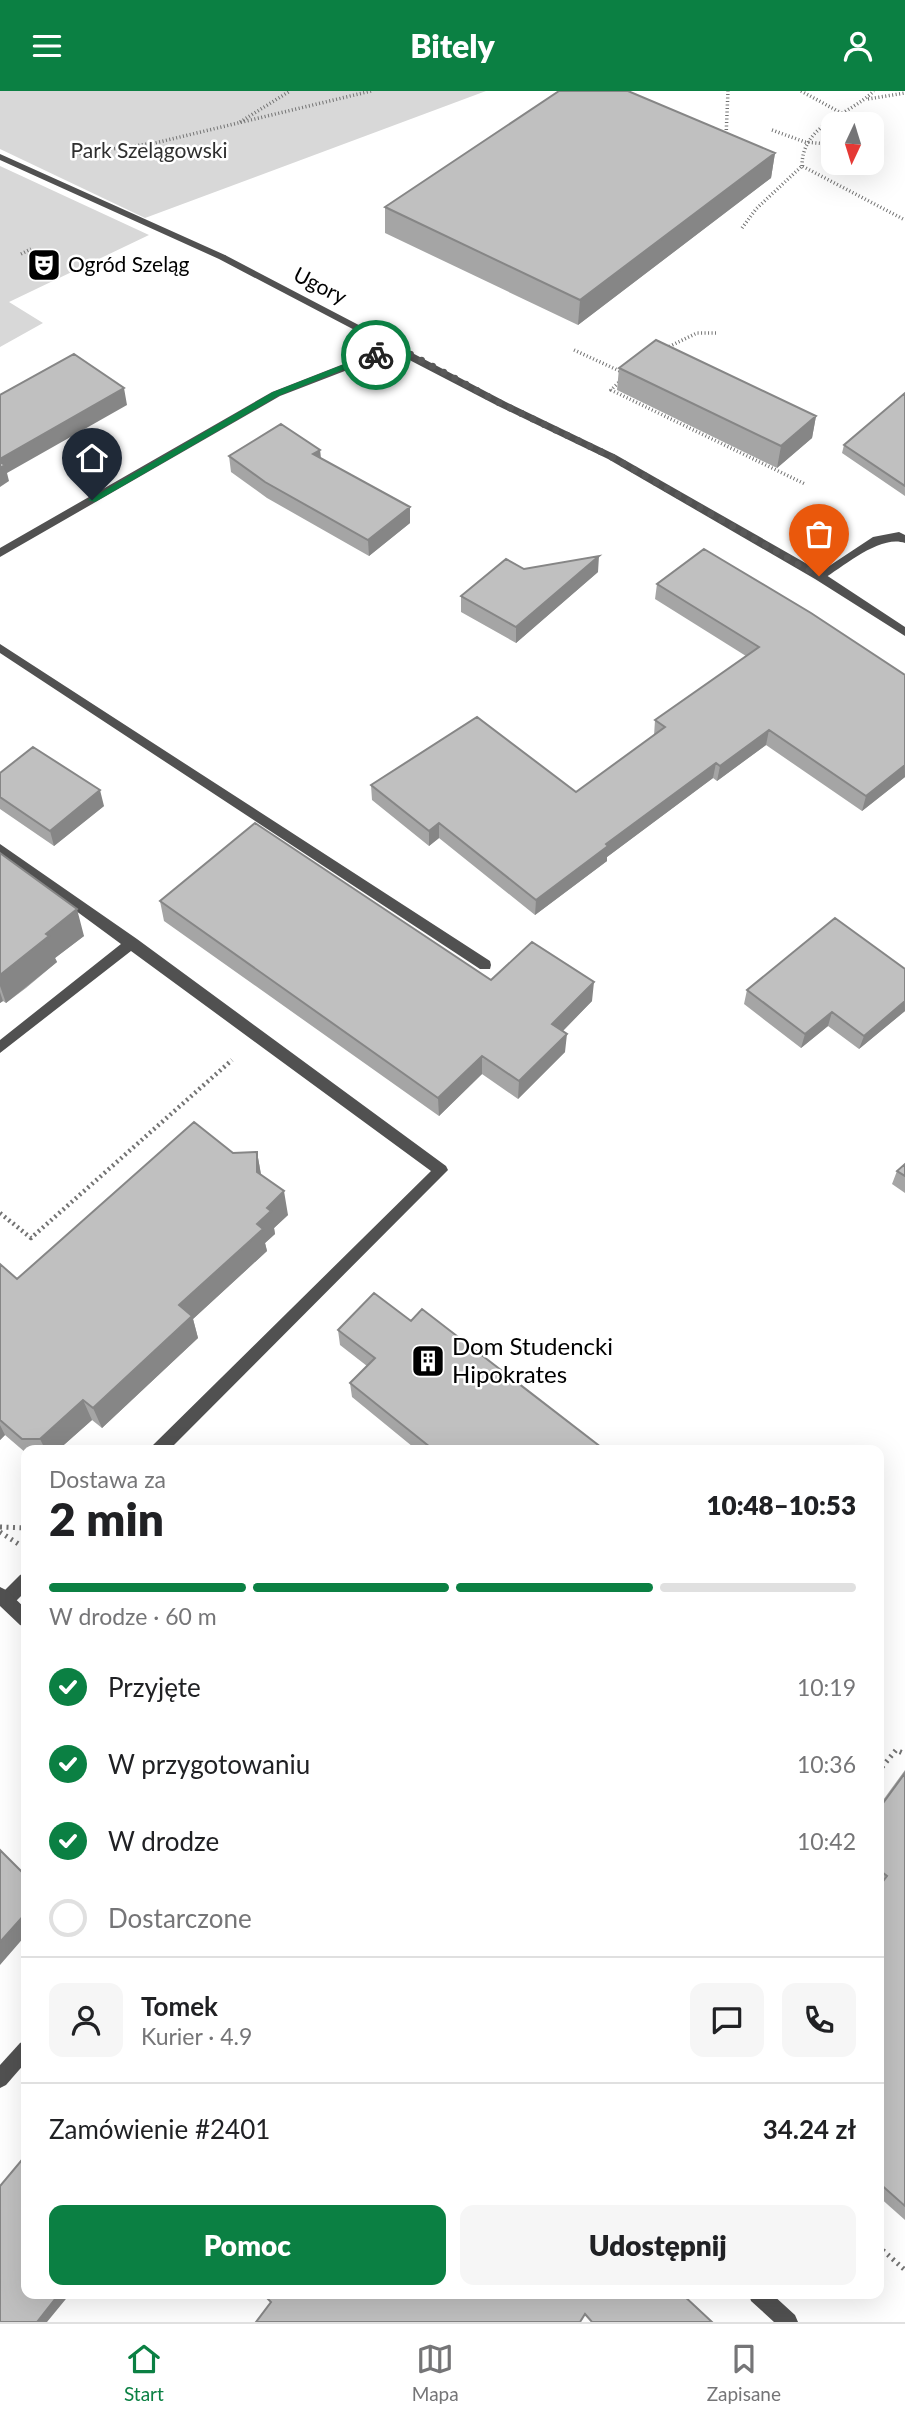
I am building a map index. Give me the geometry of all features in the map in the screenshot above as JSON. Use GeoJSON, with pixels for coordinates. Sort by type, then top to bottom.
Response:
{"type":"FeatureCollection","features":[{"type":"Feature","properties":{"kind":"street","name":"Ugory"},"geometry":{"type":"LineString","coordinates":[[0,157],[222,257],[502,404],[612,457],[819,576],[905,632]]}},
{"type":"Feature","properties":{"kind":"street"},"geometry":{"type":"LineString","coordinates":[[0,553],[275,394],[397,347]]}},
{"type":"Feature","properties":{"kind":"street"},"geometry":{"type":"LineString","coordinates":[[819,576],[877,540],[903,536]]}},
{"type":"Feature","properties":{"kind":"street"},"geometry":{"type":"LineString","coordinates":[[0,648],[485,965]]}},
{"type":"Feature","properties":{"kind":"street"},"geometry":{"type":"LineString","coordinates":[[0,849],[441,1170],[163,1445]]}},
{"type":"Feature","properties":{"kind":"street"},"geometry":{"type":"LineString","coordinates":[[0,1048],[132,943]]}},
{"type":"Feature","properties":{"kind":"street"},"geometry":{"type":"LineString","coordinates":[[21,1584],[3,1597],[21,1614]]}},
{"type":"Feature","properties":{"kind":"street"},"geometry":{"type":"LineString","coordinates":[[0,2079],[21,2055]]}},
{"type":"Feature","properties":{"kind":"street"},"geometry":{"type":"LineString","coordinates":[[763,2299],[788,2322]]}},
{"type":"Feature","properties":{"kind":"path"},"geometry":{"type":"LineString","coordinates":[[233,125],[290,91]]}},
{"type":"Feature","properties":{"kind":"path"},"geometry":{"type":"LineString","coordinates":[[74,155],[155,143],[371,91]]}},
{"type":"Feature","properties":{"kind":"path"},"geometry":{"type":"LineString","coordinates":[[726,146],[728,91]]}},
{"type":"Feature","properties":{"kind":"path"},"geometry":{"type":"LineString","coordinates":[[802,91],[839,112]]}},
{"type":"Feature","properties":{"kind":"path"},"geometry":{"type":"LineString","coordinates":[[846,112],[867,99],[874,91]]}},
{"type":"Feature","properties":{"kind":"path"},"geometry":{"type":"LineString","coordinates":[[867,99],[905,93]]}},
{"type":"Feature","properties":{"kind":"path"},"geometry":{"type":"LineString","coordinates":[[821,128],[805,142],[800,157],[802,166],[905,220]]}},
{"type":"Feature","properties":{"kind":"path"},"geometry":{"type":"LineString","coordinates":[[772,130],[805,142],[821,143]]}},
{"type":"Feature","properties":{"kind":"path"},"geometry":{"type":"LineString","coordinates":[[742,228],[756,209],[802,166]]}},
{"type":"Feature","properties":{"kind":"path"},"geometry":{"type":"LineString","coordinates":[[21,254],[31,249]]}},
{"type":"Feature","properties":{"kind":"path"},"geometry":{"type":"LineString","coordinates":[[663,350],[694,333],[710,331],[716,334]]}},
{"type":"Feature","properties":{"kind":"path"},"geometry":{"type":"LineString","coordinates":[[574,350],[628,375],[611,390],[805,484]]}},
{"type":"Feature","properties":{"kind":"path"},"geometry":{"type":"LineString","coordinates":[[0,1213],[31,1238],[259,1036]]}},
{"type":"Feature","properties":{"kind":"path"},"geometry":{"type":"LineString","coordinates":[[0,1530],[21,1528]]}},
{"type":"Feature","properties":{"kind":"path"},"geometry":{"type":"LineString","coordinates":[[0,1530],[21,1545]]}},
{"type":"Feature","properties":{"kind":"path"},"geometry":{"type":"LineString","coordinates":[[884,1764],[895,1750],[905,1754]]}},
{"type":"Feature","properties":{"kind":"path"},"geometry":{"type":"LineString","coordinates":[[884,2251],[905,2270]]}},
{"type":"Feature","properties":{"kind":"green space","name":"Park Szelągowski"},"geometry":{"type":"Polygon","coordinates":[[[0,91],[486,91],[145,218],[0,149],[0,91]]]}},
{"type":"Feature","properties":{"kind":"green space","name":"Ogród Szeląg"},"geometry":{"type":"Polygon","coordinates":[[[0,166],[149,235],[9,302],[43,323],[0,347],[0,166]]]}},
{"type":"Feature","properties":{"kind":"building"},"geometry":{"type":"Polygon","coordinates":[[[559,91],[628,91],[775,153],[580,300],[385,207],[559,91]]]}},
{"type":"Feature","properties":{"kind":"building"},"geometry":{"type":"Polygon","coordinates":[[[656,340],[816,416],[781,446],[619,368],[656,340]]]}},
{"type":"Feature","properties":{"kind":"building"},"geometry":{"type":"Polygon","coordinates":[[[74,354],[124,388],[0,459],[0,395],[74,354]]]}},
{"type":"Feature","properties":{"kind":"building"},"geometry":{"type":"Polygon","coordinates":[[[905,393],[905,486],[844,445],[905,393]]]}},
{"type":"Feature","properties":{"kind":"building"},"geometry":{"type":"Polygon","coordinates":[[[281,424],[320,450],[313,454],[410,507],[368,540],[265,482],[229,456],[281,424]]]}},
{"type":"Feature","properties":{"kind":"building"},"geometry":{"type":"Polygon","coordinates":[[[704,549],[811,613],[905,675],[905,765],[866,796],[769,730],[720,766],[716,763],[606,844],[608,846],[536,900],[439,823],[429,831],[371,785],[477,717],[576,792],[665,727],[655,720],[759,647],[657,584],[704,549]]]}},
{"type":"Feature","properties":{"kind":"building"},"geometry":{"type":"Polygon","coordinates":[[[599,556],[516,627],[461,596],[506,559],[524,569],[599,556]]]}},
{"type":"Feature","properties":{"kind":"building"},"geometry":{"type":"Polygon","coordinates":[[[33,747],[100,790],[50,831],[0,797],[0,773],[33,747]]]}},
{"type":"Feature","properties":{"kind":"building"},"geometry":{"type":"Polygon","coordinates":[[[255,823],[491,980],[532,942],[594,982],[552,1024],[567,1034],[519,1081],[482,1056],[438,1098],[160,901],[255,823]]]}},
{"type":"Feature","properties":{"kind":"building"},"geometry":{"type":"Polygon","coordinates":[[[0,853],[77,909],[46,934],[49,936],[0,975],[0,853]]]}},
{"type":"Feature","properties":{"kind":"building"},"geometry":{"type":"Polygon","coordinates":[[[835,918],[905,969],[905,1001],[864,1036],[832,1012],[805,1034],[747,990],[835,918]]]}},
{"type":"Feature","properties":{"kind":"building"},"geometry":{"type":"Polygon","coordinates":[[[194,1122],[233,1153],[257,1152],[257,1172],[284,1191],[267,1208],[271,1211],[257,1224],[263,1229],[179,1305],[192,1316],[93,1408],[83,1400],[40,1439],[22,1439],[0,1420],[0,1264],[17,1279],[194,1122]]]}},
{"type":"Feature","properties":{"kind":"building"},"geometry":{"type":"Polygon","coordinates":[[[905,1164],[905,1176],[897,1171],[905,1164]]]}},
{"type":"Feature","properties":{"kind":"building","name":"Dom Studencki Hipokrates"},"geometry":{"type":"Polygon","coordinates":[[[374,1293],[411,1321],[422,1309],[598,1445],[428,1445],[350,1383],[375,1358],[338,1330],[374,1293]]]}},
{"type":"Feature","properties":{"kind":"building"},"geometry":{"type":"Polygon","coordinates":[[[905,1773],[905,2206],[884,2187],[884,1880],[887,1876],[884,1874],[884,1802],[905,1773]]]}},
{"type":"Feature","properties":{"kind":"building"},"geometry":{"type":"Polygon","coordinates":[[[0,1850],[21,1871],[21,1919],[0,1942],[0,1850]]]}},
{"type":"Feature","properties":{"kind":"building"},"geometry":{"type":"Polygon","coordinates":[[[21,2161],[21,2299],[55,2299],[37,2322],[0,2322],[0,2186],[21,2161]]]}},
{"type":"Feature","properties":{"kind":"building"},"geometry":{"type":"Polygon","coordinates":[[[268,2299],[687,2299],[712,2322],[592,2322],[585,2314],[580,2322],[256,2322],[271,2302],[268,2299]]]}},
{"type":"Feature","properties":{"kind":"way so far"},"geometry":{"type":"LineString","coordinates":[[376,355],[397,347],[502,404],[612,457],[819,576]]}},
{"type":"Feature","properties":{"kind":"place","name":"Ogród Szeląg"},"geometry":{"type":"Point","coordinates":[44,265]}},
{"type":"Feature","properties":{"kind":"place","name":"Dom Studencki Hipokrates"},"geometry":{"type":"Point","coordinates":[428,1361]}},
{"type":"Feature","properties":{"kind":"route"},"geometry":{"type":"LineString","coordinates":[[92,500],[275,394],[376,355]]}}]}
